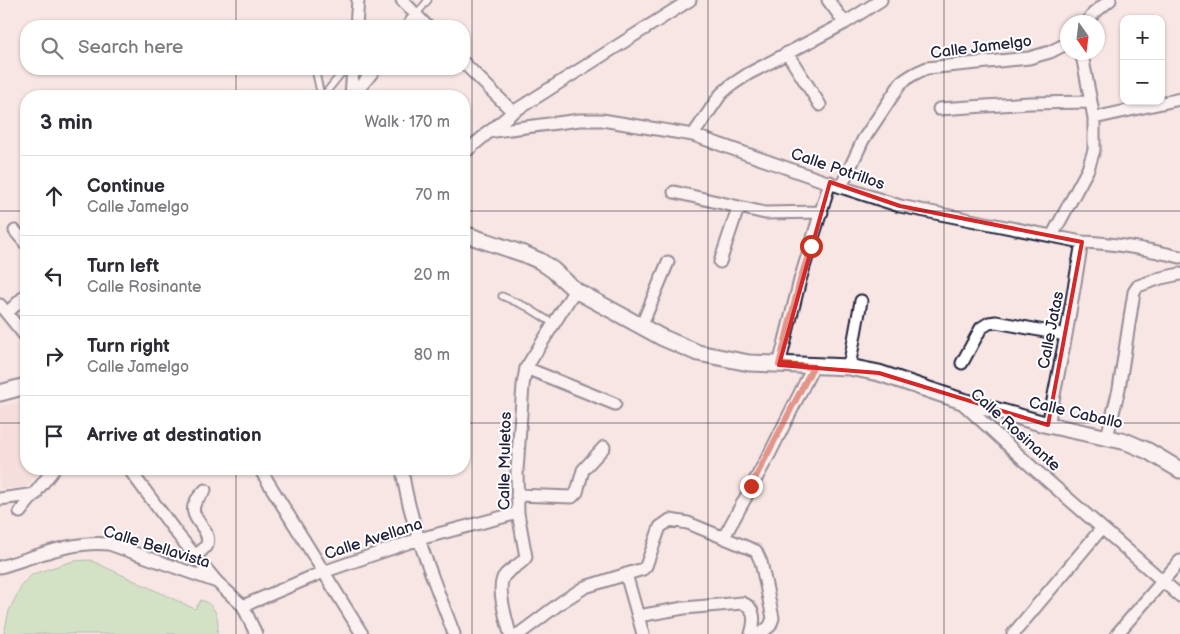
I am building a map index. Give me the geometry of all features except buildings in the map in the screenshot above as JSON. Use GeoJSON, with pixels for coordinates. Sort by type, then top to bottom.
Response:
{"type":"FeatureCollection","features":[{"type":"Feature","properties":{"kind":"street"},"geometry":{"type":"LineString","coordinates":[[356,20],[358,0]]}},
{"type":"Feature","properties":{"kind":"street"},"geometry":{"type":"LineString","coordinates":[[402,0],[421,20]]}},
{"type":"Feature","properties":{"kind":"street"},"geometry":{"type":"LineString","coordinates":[[470,147],[513,112],[690,0]]}},
{"type":"Feature","properties":{"kind":"street"},"geometry":{"type":"LineString","coordinates":[[828,0],[845,23]]}},
{"type":"Feature","properties":{"kind":"street"},"geometry":{"type":"LineString","coordinates":[[693,135],[721,94],[730,86],[748,74],[845,23],[881,0]]}},
{"type":"Feature","properties":{"kind":"street"},"geometry":{"type":"LineString","coordinates":[[1092,15],[1110,0]]}},
{"type":"Feature","properties":{"kind":"street"},"geometry":{"type":"LineString","coordinates":[[412,20],[416,15]]}},
{"type":"Feature","properties":{"kind":"street","name":"Calle Jamelgo"},"geometry":{"type":"LineString","coordinates":[[779,365],[800,280],[822,212],[835,185],[901,83],[915,72],[927,68],[1029,58],[1060,47]]}},
{"type":"Feature","properties":{"kind":"street"},"geometry":{"type":"LineString","coordinates":[[788,53],[820,105]]}},
{"type":"Feature","properties":{"kind":"street"},"geometry":{"type":"LineString","coordinates":[[1052,236],[1088,169],[1094,150],[1094,118],[1084,60]]}},
{"type":"Feature","properties":{"kind":"street"},"geometry":{"type":"LineString","coordinates":[[470,69],[513,112]]}},
{"type":"Feature","properties":{"kind":"street"},"geometry":{"type":"LineString","coordinates":[[352,90],[353,75]]}},
{"type":"Feature","properties":{"kind":"street"},"geometry":{"type":"LineString","coordinates":[[357,90],[370,75]]}},
{"type":"Feature","properties":{"kind":"street"},"geometry":{"type":"LineString","coordinates":[[1094,118],[1180,99]]}},
{"type":"Feature","properties":{"kind":"street"},"geometry":{"type":"LineString","coordinates":[[939,109],[1030,103],[1091,102]]}},
{"type":"Feature","properties":{"kind":"street","name":"Calle Potrillos"},"geometry":{"type":"LineString","coordinates":[[487,132],[580,120],[602,120],[693,135],[900,206],[1082,242],[1120,244],[1180,257]]}},
{"type":"Feature","properties":{"kind":"street"},"geometry":{"type":"LineString","coordinates":[[674,192],[765,213],[822,212]]}},
{"type":"Feature","properties":{"kind":"street"},"geometry":{"type":"LineString","coordinates":[[720,262],[738,208]]}},
{"type":"Feature","properties":{"kind":"street"},"geometry":{"type":"LineString","coordinates":[[16,231],[20,236]]}},
{"type":"Feature","properties":{"kind":"street","name":"Calle Rosinante"},"geometry":{"type":"LineString","coordinates":[[470,236],[540,261],[575,290],[641,327],[698,353],[750,363],[849,368],[879,373],[902,379],[959,400],[1180,596]]}},
{"type":"Feature","properties":{"kind":"street","name":"Calle Jatas"},"geometry":{"type":"LineString","coordinates":[[1048,425],[1082,242]]}},
{"type":"Feature","properties":{"kind":"street"},"geometry":{"type":"LineString","coordinates":[[641,327],[668,262]]}},
{"type":"Feature","properties":{"kind":"street"},"geometry":{"type":"LineString","coordinates":[[1107,437],[1119,389],[1134,292],[1138,286],[1160,278],[1180,274]]}},
{"type":"Feature","properties":{"kind":"street","name":"Calle Muletos"},"geometry":{"type":"LineString","coordinates":[[510,634],[503,605],[502,583],[505,575],[526,557],[518,513],[517,471],[523,385],[526,368],[575,290]]}},
{"type":"Feature","properties":{"kind":"street"},"geometry":{"type":"LineString","coordinates":[[20,298],[3,309],[20,330]]}},
{"type":"Feature","properties":{"kind":"street"},"geometry":{"type":"LineString","coordinates":[[849,368],[861,301]]}},
{"type":"Feature","properties":{"kind":"street"},"geometry":{"type":"LineString","coordinates":[[962,362],[981,328],[988,323],[996,322],[1066,335]]}},
{"type":"Feature","properties":{"kind":"street"},"geometry":{"type":"LineString","coordinates":[[724,537],[770,453],[813,367]]}},
{"type":"Feature","properties":{"kind":"street"},"geometry":{"type":"LineString","coordinates":[[526,368],[615,404]]}},
{"type":"Feature","properties":{"kind":"street"},"geometry":{"type":"LineString","coordinates":[[0,393],[20,388]]}},
{"type":"Feature","properties":{"kind":"street","name":"Calle Caballo"},"geometry":{"type":"LineString","coordinates":[[959,400],[1048,425],[1107,437],[1138,447],[1180,470]]}},
{"type":"Feature","properties":{"kind":"street"},"geometry":{"type":"LineString","coordinates":[[517,495],[570,497],[576,494],[583,470],[604,447]]}},
{"type":"Feature","properties":{"kind":"street"},"geometry":{"type":"LineString","coordinates":[[20,512],[50,475]]}},
{"type":"Feature","properties":{"kind":"street"},"geometry":{"type":"LineString","coordinates":[[133,475],[178,535],[217,582],[243,606],[256,634]]}},
{"type":"Feature","properties":{"kind":"street"},"geometry":{"type":"LineString","coordinates":[[264,475],[362,634]]}},
{"type":"Feature","properties":{"kind":"street"},"geometry":{"type":"LineString","coordinates":[[403,475],[405,490],[419,539],[454,634]]}},
{"type":"Feature","properties":{"kind":"street"},"geometry":{"type":"LineString","coordinates":[[196,556],[206,546],[207,540],[206,534],[194,515],[193,509],[195,503],[205,490]]}},
{"type":"Feature","properties":{"kind":"street"},"geometry":{"type":"LineString","coordinates":[[0,499],[36,494]]}},
{"type":"Feature","properties":{"kind":"street","name":"Calle Avellana"},"geometry":{"type":"LineString","coordinates":[[243,606],[323,572],[419,539],[518,513]]}},
{"type":"Feature","properties":{"kind":"street"},"geometry":{"type":"LineString","coordinates":[[524,632],[563,601],[585,587],[643,569],[646,566],[660,527],[670,520],[688,522],[754,550],[761,562],[773,618],[770,626],[760,634]]}},
{"type":"Feature","properties":{"kind":"street"},"geometry":{"type":"LineString","coordinates":[[1013,634],[1102,528]]}},
{"type":"Feature","properties":{"kind":"street","name":"Calle Bellavista"},"geometry":{"type":"LineString","coordinates":[[0,567],[77,544],[92,542],[109,544],[217,582]]}},
{"type":"Feature","properties":{"kind":"street"},"geometry":{"type":"LineString","coordinates":[[1117,634],[1180,561]]}},
{"type":"Feature","properties":{"kind":"street"},"geometry":{"type":"LineString","coordinates":[[626,574],[643,634]]}},
{"type":"Feature","properties":{"kind":"street"},"geometry":{"type":"LineString","coordinates":[[638,616],[684,608],[742,602],[748,604],[752,610],[754,623],[751,634]]}},
{"type":"Feature","properties":{"kind":"lane"},"geometry":{"type":"LineString","coordinates":[[416,15],[428,0]]}},
{"type":"Feature","properties":{"kind":"lane"},"geometry":{"type":"LineString","coordinates":[[317,75],[320,90]]}},
{"type":"Feature","properties":{"kind":"lane"},"geometry":{"type":"LineString","coordinates":[[327,90],[340,75]]}},
{"type":"Feature","properties":{"kind":"lane"},"geometry":{"type":"LineString","coordinates":[[502,296],[527,307],[554,324]]}},
{"type":"Feature","properties":{"kind":"highlighted area"},"geometry":{"type":"Polygon","coordinates":[[[830,182],[900,206],[1082,242],[1048,425],[879,373],[779,365],[830,182]]]}},
{"type":"Feature","properties":{"kind":"shaded area"},"geometry":{"type":"Polygon","coordinates":[[[20,402],[20,475],[37,475],[27,487],[0,488],[0,407],[20,402]]]}},
{"type":"Feature","properties":{"kind":"green space"},"geometry":{"type":"Polygon","coordinates":[[[90,560],[195,609],[201,600],[206,602],[216,613],[218,623],[217,634],[4,634],[9,611],[23,583],[33,574],[73,561],[90,560]]]}},
{"type":"Feature","properties":{"kind":"route"},"geometry":{"type":"LineString","coordinates":[[751,486],[770,453],[813,367],[779,365],[800,280],[811,246]]}}]}
